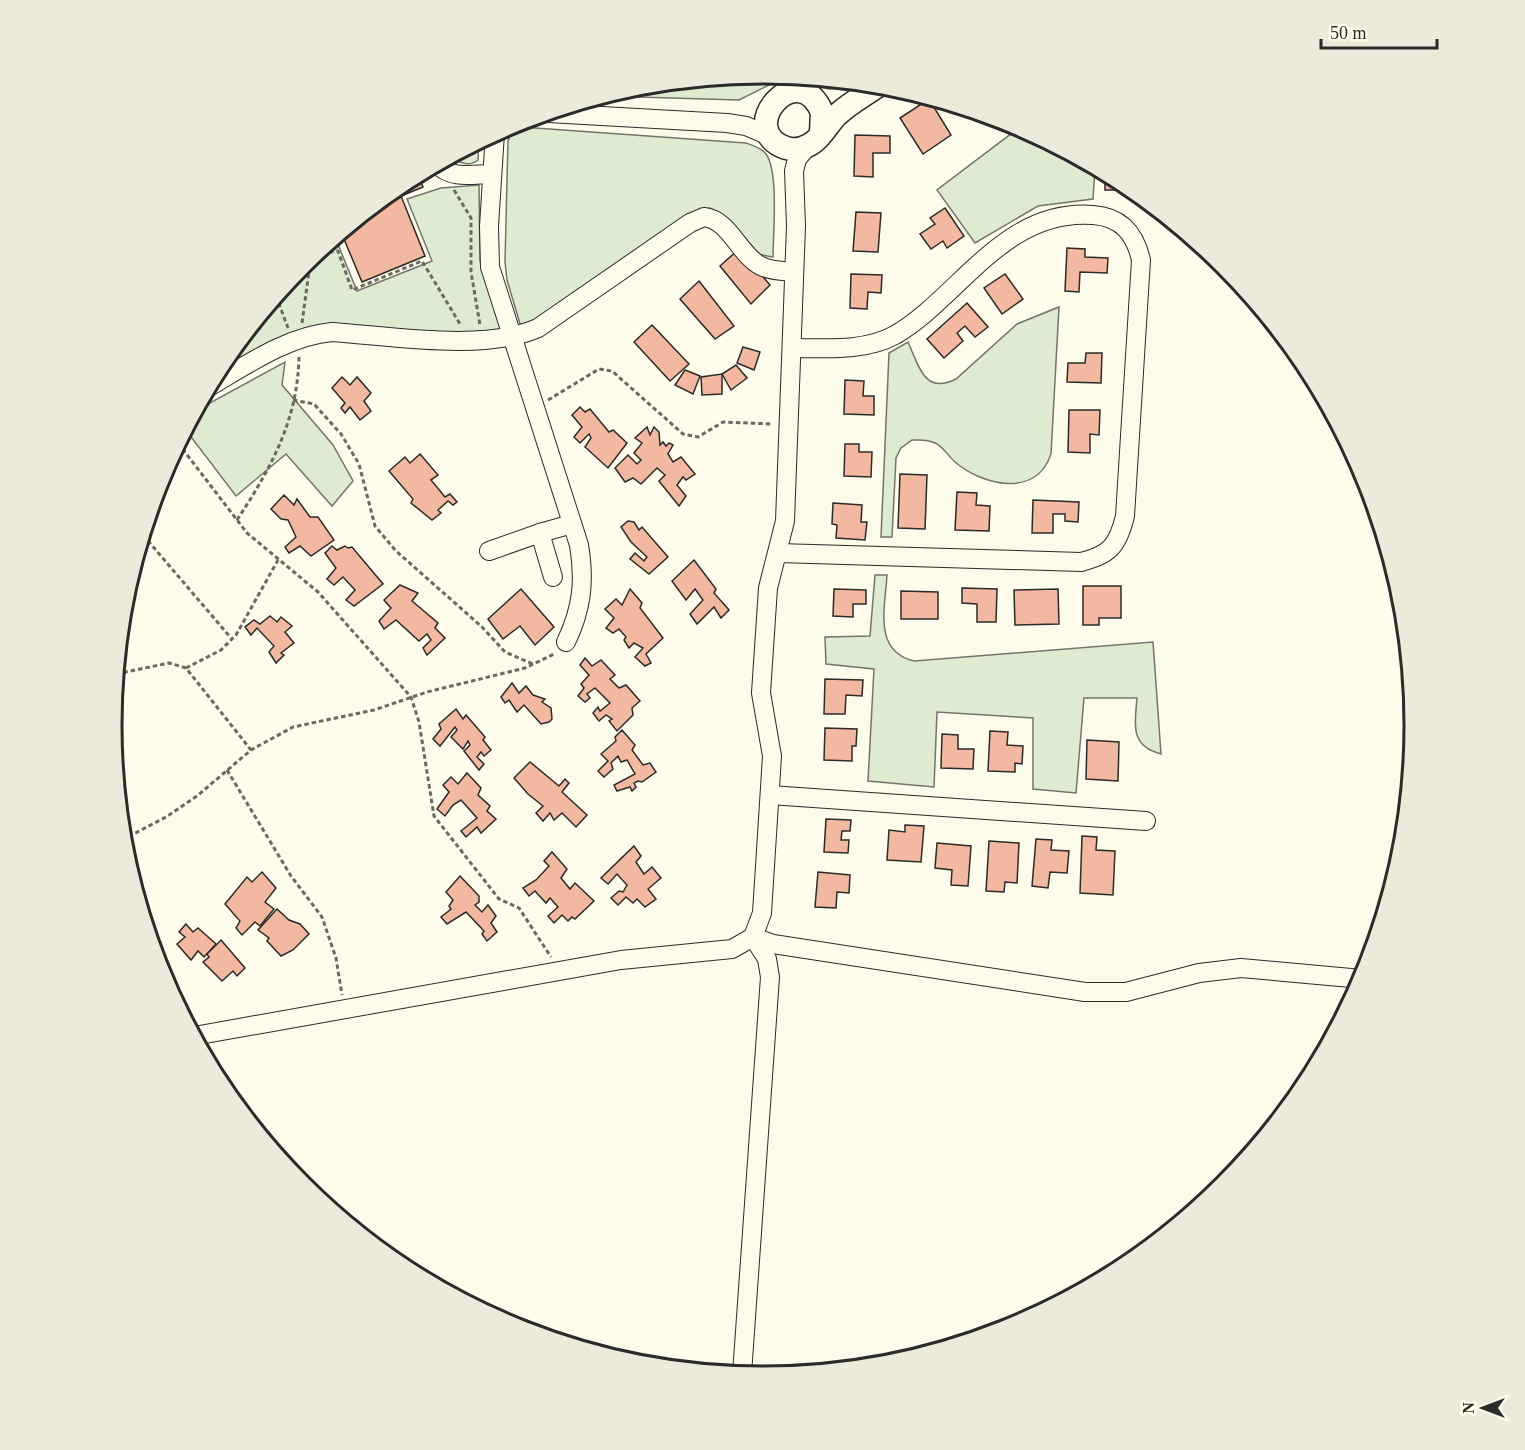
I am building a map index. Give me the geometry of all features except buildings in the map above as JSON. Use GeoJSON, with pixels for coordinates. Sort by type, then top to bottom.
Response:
{"type":"FeatureCollection","features":[{"type":"Feature","properties":{"kind":"main road"},"geometry":{"type":"LineString","coordinates":[[815,139],[823,118],[815,100],[808,95],[793,92],[784,93],[772,103],[766,120],[775,141],[793,149],[815,139],[845,108],[868,93]]}},
{"type":"Feature","properties":{"kind":"main road"},"geometry":{"type":"LineString","coordinates":[[815,100],[842,101],[866,92]]}},
{"type":"Feature","properties":{"kind":"street"},"geometry":{"type":"LineString","coordinates":[[724,123],[743,118],[772,103]]}},
{"type":"Feature","properties":{"kind":"street"},"geometry":{"type":"LineString","coordinates":[[569,114],[746,126],[775,141],[794,184]]}},
{"type":"Feature","properties":{"kind":"street"},"geometry":{"type":"LineString","coordinates":[[202,1035],[648,955],[732,949],[753,937],[762,913],[770,795],[771,738],[762,710],[761,693],[768,588],[785,521],[796,226],[794,184],[797,159],[815,139]]}},
{"type":"Feature","properties":{"kind":"street"},"geometry":{"type":"LineString","coordinates":[[494,143],[490,267],[572,524],[584,571],[583,594],[566,642]]}},
{"type":"Feature","properties":{"kind":"street"},"geometry":{"type":"LineString","coordinates":[[444,169],[455,175],[492,174]]}},
{"type":"Feature","properties":{"kind":"street"},"geometry":{"type":"LineString","coordinates":[[778,553],[1081,562],[1100,558],[1109,551],[1121,534],[1125,516],[1142,260],[1136,239],[1121,225],[1103,216],[1081,214],[1056,219],[1030,228],[1000,244],[894,335],[868,345],[837,349],[792,348]]}},
{"type":"Feature","properties":{"kind":"street"},"geometry":{"type":"LineString","coordinates":[[224,378],[255,360],[316,333],[476,339],[512,338],[538,328],[690,223],[704,217],[718,222],[755,262],[770,269],[794,272]]}},
{"type":"Feature","properties":{"kind":"street"},"geometry":{"type":"LineString","coordinates":[[489,551],[572,524]]}},
{"type":"Feature","properties":{"kind":"street"},"geometry":{"type":"LineString","coordinates":[[540,534],[553,577]]}},
{"type":"Feature","properties":{"kind":"street"},"geometry":{"type":"LineString","coordinates":[[770,795],[1146,821]]}},
{"type":"Feature","properties":{"kind":"street"},"geometry":{"type":"LineString","coordinates":[[753,937],[773,944],[1085,992],[1126,992],[1199,973],[1241,968],[1351,978]]}},
{"type":"Feature","properties":{"kind":"street"},"geometry":{"type":"LineString","coordinates":[[743,1366],[770,977],[767,959],[753,937]]}},
{"type":"Feature","properties":{"kind":"path"},"geometry":{"type":"LineString","coordinates":[[442,170],[471,218],[471,272],[476,339]]}},
{"type":"Feature","properties":{"kind":"path"},"geometry":{"type":"LineString","coordinates":[[330,253],[338,251],[352,290],[422,261],[476,339]]}},
{"type":"Feature","properties":{"kind":"path"},"geometry":{"type":"LineString","coordinates":[[237,520],[270,471],[290,417],[299,374],[296,341],[309,272]]}},
{"type":"Feature","properties":{"kind":"path"},"geometry":{"type":"LineString","coordinates":[[279,304],[296,341]]}},
{"type":"Feature","properties":{"kind":"path"},"geometry":{"type":"LineString","coordinates":[[535,408],[599,369],[612,371],[683,434],[698,437],[723,422],[789,424]]}},
{"type":"Feature","properties":{"kind":"path"},"geometry":{"type":"LineString","coordinates":[[293,400],[314,404],[341,434],[359,464],[375,526],[396,551],[481,626],[505,652],[533,664]]}},
{"type":"Feature","properties":{"kind":"path"},"geometry":{"type":"LineString","coordinates":[[184,450],[247,533],[318,592],[411,697],[419,722],[434,816],[499,899],[519,908],[561,970]]}},
{"type":"Feature","properties":{"kind":"path"},"geometry":{"type":"LineString","coordinates":[[149,542],[232,639]]}},
{"type":"Feature","properties":{"kind":"path"},"geometry":{"type":"LineString","coordinates":[[186,668],[221,650],[232,639],[278,560]]}},
{"type":"Feature","properties":{"kind":"path"},"geometry":{"type":"LineString","coordinates":[[131,835],[166,817],[251,750],[293,727],[374,710],[411,697],[533,664],[554,655],[566,642]]}},
{"type":"Feature","properties":{"kind":"path"},"geometry":{"type":"LineString","coordinates":[[124,672],[169,663],[186,668],[251,750]]}},
{"type":"Feature","properties":{"kind":"path"},"geometry":{"type":"LineString","coordinates":[[226,771],[291,876],[322,916],[336,958],[344,1009]]}},
{"type":"Feature","properties":{"kind":"green space"},"geometry":{"type":"Polygon","coordinates":[[[771,84],[739,100],[633,97],[721,85],[771,84]]]}},
{"type":"Feature","properties":{"kind":"green space"},"geometry":{"type":"Polygon","coordinates":[[[531,128],[746,143],[759,148],[766,154],[773,174],[773,257],[757,254],[717,212],[710,208],[702,210],[538,320],[521,327],[507,280],[505,262],[510,136],[531,128]]]}},
{"type":"Feature","properties":{"kind":"green space"},"geometry":{"type":"Polygon","coordinates":[[[1011,134],[1046,150],[1094,177],[1093,199],[1038,206],[975,243],[937,190],[1011,134]]]}},
{"type":"Feature","properties":{"kind":"green space"},"geometry":{"type":"Polygon","coordinates":[[[479,150],[478,160],[464,163],[458,161],[479,150]]]}},
{"type":"Feature","properties":{"kind":"green space"},"geometry":{"type":"Polygon","coordinates":[[[479,185],[480,261],[503,329],[487,332],[445,333],[349,325],[231,368],[281,302],[338,245],[357,291],[432,261],[407,199],[441,188],[479,185]]]}},
{"type":"Feature","properties":{"kind":"green space"},"geometry":{"type":"Polygon","coordinates":[[[1059,307],[1051,454],[1044,468],[1033,477],[1021,482],[1008,484],[993,481],[966,470],[938,444],[926,440],[912,440],[901,448],[896,458],[892,537],[881,537],[889,353],[908,342],[924,376],[930,381],[945,383],[956,379],[1017,324],[1059,307]]]}},
{"type":"Feature","properties":{"kind":"green space"},"geometry":{"type":"Polygon","coordinates":[[[285,362],[282,385],[333,445],[353,481],[332,506],[286,454],[236,496],[190,436],[207,405],[285,362]]]}},
{"type":"Feature","properties":{"kind":"green space"},"geometry":{"type":"Polygon","coordinates":[[[875,575],[887,575],[884,627],[887,638],[892,648],[901,656],[914,661],[1153,642],[1161,754],[1143,745],[1136,732],[1137,698],[1084,698],[1076,793],[1033,789],[1033,718],[937,712],[934,787],[868,781],[874,669],[826,664],[825,637],[870,636],[875,575]]]}}]}
